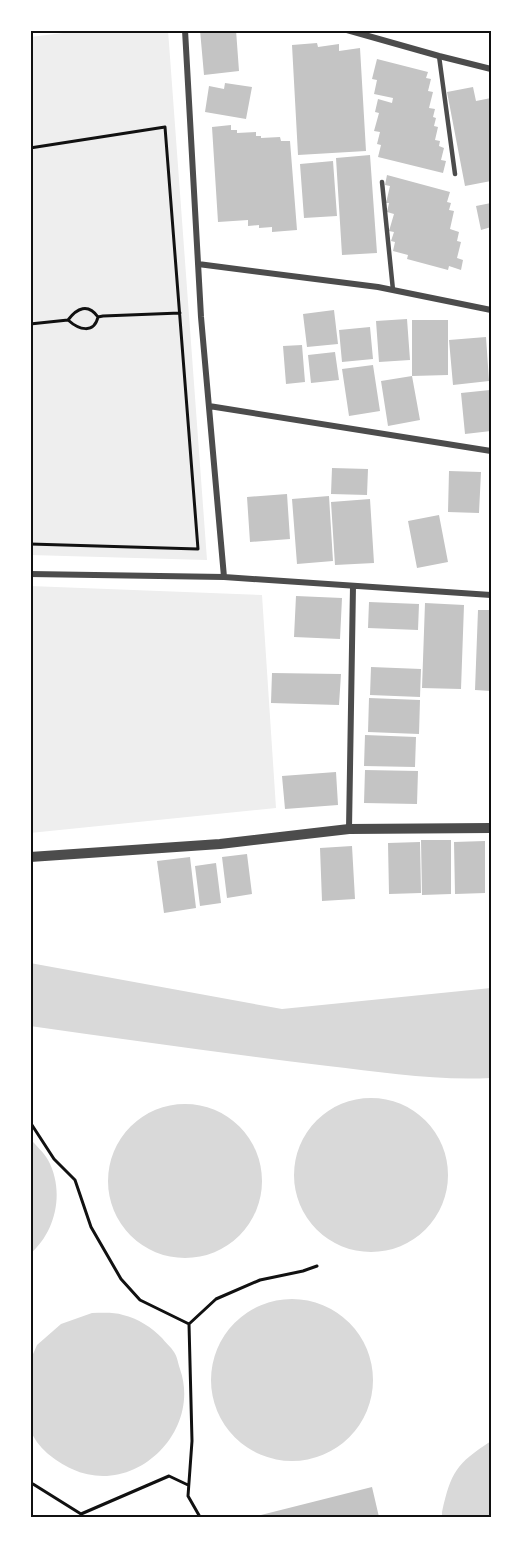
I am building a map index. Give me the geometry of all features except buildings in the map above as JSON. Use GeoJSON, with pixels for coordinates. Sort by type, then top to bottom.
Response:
{"type":"FeatureCollection","features":[{"type":"Feature","properties":{"kind":"street"},"geometry":{"type":"LineString","coordinates":[[185,30],[198,264],[224,577]]}},
{"type":"Feature","properties":{"kind":"street"},"geometry":{"type":"LineString","coordinates":[[347,30],[491,69]]}},
{"type":"Feature","properties":{"kind":"street"},"geometry":{"type":"LineString","coordinates":[[198,264],[393,290],[491,310]]}},
{"type":"Feature","properties":{"kind":"street"},"geometry":{"type":"LineString","coordinates":[[209,406],[491,451]]}},
{"type":"Feature","properties":{"kind":"street"},"geometry":{"type":"LineString","coordinates":[[30,574],[224,577],[491,595]]}},
{"type":"Feature","properties":{"kind":"street"},"geometry":{"type":"LineString","coordinates":[[349,829],[352,586]]}},
{"type":"Feature","properties":{"kind":"street"},"geometry":{"type":"LineString","coordinates":[[30,857],[220,844],[349,829],[491,828]]}},
{"type":"Feature","properties":{"kind":"lane"},"geometry":{"type":"LineString","coordinates":[[439,56],[455,174]]}},
{"type":"Feature","properties":{"kind":"lane"},"geometry":{"type":"LineString","coordinates":[[382,182],[393,290]]}},
{"type":"Feature","properties":{"kind":"path"},"geometry":{"type":"LineString","coordinates":[[30,148],[165,127],[198,549],[30,543]]}},
{"type":"Feature","properties":{"kind":"path"},"geometry":{"type":"LineString","coordinates":[[30,324],[68,320],[82,308],[92,309],[98,317]]}},
{"type":"Feature","properties":{"kind":"path"},"geometry":{"type":"LineString","coordinates":[[98,317],[180,313]]}},
{"type":"Feature","properties":{"kind":"path"},"geometry":{"type":"LineString","coordinates":[[68,320],[85,330],[94,325],[98,317]]}},
{"type":"Feature","properties":{"kind":"path"},"geometry":{"type":"LineString","coordinates":[[30,1122],[54,1159],[75,1180],[92,1227],[121,1279],[140,1300],[189,1324]]}},
{"type":"Feature","properties":{"kind":"path"},"geometry":{"type":"LineString","coordinates":[[200,1517],[188,1496],[192,1441],[189,1324],[216,1299],[260,1280],[317,1266]]}},
{"type":"Feature","properties":{"kind":"path"},"geometry":{"type":"LineString","coordinates":[[33,1484],[81,1514],[169,1476],[188,1485]]}},
{"type":"Feature","properties":{"kind":"shaded area"},"geometry":{"type":"Polygon","coordinates":[[[88,30],[168,30],[207,560],[30,555],[30,37],[88,30]]]}},
{"type":"Feature","properties":{"kind":"shaded area"},"geometry":{"type":"Polygon","coordinates":[[[30,586],[262,595],[276,808],[30,833],[30,586]]]}},
{"type":"Feature","properties":{"kind":"shaded area"},"geometry":{"type":"Polygon","coordinates":[[[30,963],[282,1009],[491,988],[491,1078],[429,1077],[389,1073],[30,1026],[30,963]]]}},
{"type":"Feature","properties":{"kind":"shaded area"},"geometry":{"type":"Polygon","coordinates":[[[371,1098],[400,1104],[414,1111],[425,1121],[435,1132],[442,1146],[448,1175],[442,1204],[435,1218],[425,1229],[414,1239],[400,1246],[371,1252],[342,1246],[328,1239],[317,1229],[307,1218],[300,1204],[294,1175],[300,1146],[307,1132],[317,1121],[328,1111],[342,1104],[371,1098]]]}},
{"type":"Feature","properties":{"kind":"shaded area"},"geometry":{"type":"Polygon","coordinates":[[[185,1104],[214,1110],[228,1117],[239,1127],[249,1138],[256,1152],[262,1181],[256,1210],[249,1224],[239,1235],[228,1245],[214,1252],[185,1258],[156,1252],[142,1245],[131,1235],[121,1224],[114,1210],[108,1181],[114,1152],[121,1138],[131,1127],[142,1117],[156,1110],[185,1104]]]}},
{"type":"Feature","properties":{"kind":"shaded area"},"geometry":{"type":"Polygon","coordinates":[[[30,1139],[48,1160],[53,1172],[57,1198],[52,1223],[39,1245],[30,1254],[30,1139]]]}},
{"type":"Feature","properties":{"kind":"shaded area"},"geometry":{"type":"Polygon","coordinates":[[[292,1299],[308,1300],[323,1305],[350,1322],[367,1349],[372,1364],[372,1396],[367,1411],[350,1438],[323,1455],[308,1460],[292,1461],[276,1460],[261,1455],[234,1438],[217,1411],[212,1396],[211,1380],[212,1364],[217,1349],[234,1322],[261,1305],[276,1300],[292,1299]]]}},
{"type":"Feature","properties":{"kind":"shaded area"},"geometry":{"type":"Polygon","coordinates":[[[92,1313],[129,1316],[158,1334],[176,1356],[184,1393],[181,1415],[172,1436],[158,1453],[139,1467],[118,1474],[95,1476],[66,1466],[42,1448],[30,1429],[30,1361],[37,1345],[61,1324],[92,1313]]]}},
{"type":"Feature","properties":{"kind":"shaded area"},"geometry":{"type":"Polygon","coordinates":[[[491,1441],[491,1517],[442,1517],[449,1487],[457,1470],[470,1456],[491,1441]]]}}]}
